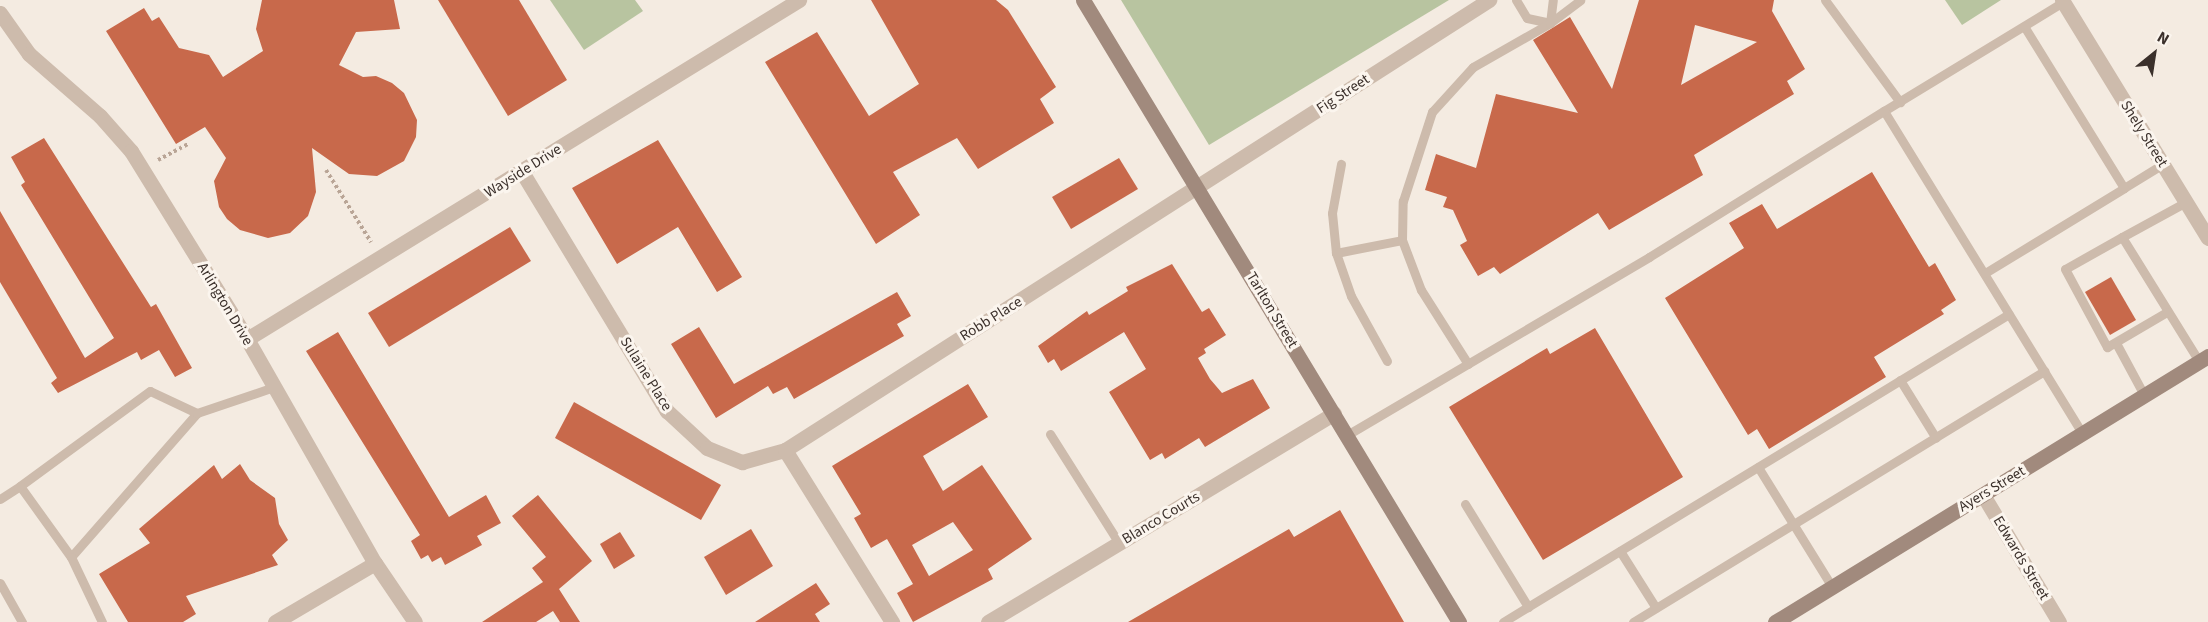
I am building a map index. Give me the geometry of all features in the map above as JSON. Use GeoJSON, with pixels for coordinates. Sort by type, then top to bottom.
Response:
{"type":"FeatureCollection","features":[{"type":"Feature","properties":{"kind":"street","name":"Wayside Drive"},"geometry":{"type":"LineString","coordinates":[[247,339],[799,0]]}},
{"type":"Feature","properties":{"kind":"street","name":"Tarlton Street"},"geometry":{"type":"LineString","coordinates":[[1083,0],[1198,187],[1458,622]]}},
{"type":"Feature","properties":{"kind":"street","name":"Fig Street"},"geometry":{"type":"LineString","coordinates":[[1198,187],[1489,0]]}},
{"type":"Feature","properties":{"kind":"street","name":"Shely Street"},"geometry":{"type":"LineString","coordinates":[[2063,1],[2208,238]]}},
{"type":"Feature","properties":{"kind":"street","name":"Arlington Drive"},"geometry":{"type":"LineString","coordinates":[[0,14],[29,54],[100,116],[142,170],[247,339],[375,563],[415,622]]}},
{"type":"Feature","properties":{"kind":"street","name":"Sulaine Place"},"geometry":{"type":"LineString","coordinates":[[522,172],[668,411],[707,448],[741,462],[785,450]]}},
{"type":"Feature","properties":{"kind":"street","name":"Robb Place"},"geometry":{"type":"LineString","coordinates":[[785,450],[1198,187]]}},
{"type":"Feature","properties":{"kind":"street","name":"Ayers Street"},"geometry":{"type":"LineString","coordinates":[[1775,622],[2204,358]]}},
{"type":"Feature","properties":{"kind":"street","name":"Blanco Courts"},"geometry":{"type":"LineString","coordinates":[[988,622],[1334,413]]}},
{"type":"Feature","properties":{"kind":"street"},"geometry":{"type":"LineString","coordinates":[[785,450],[892,622]]}},
{"type":"Feature","properties":{"kind":"street","name":"Edwards Street"},"geometry":{"type":"LineString","coordinates":[[1983,495],[2059,622]]}},
{"type":"Feature","properties":{"kind":"street"},"geometry":{"type":"LineString","coordinates":[[275,622],[375,563]]}},
{"type":"Feature","properties":{"kind":"lane"},"geometry":{"type":"LineString","coordinates":[[1516,0],[1527,18],[1550,22]]}},
{"type":"Feature","properties":{"kind":"lane"},"geometry":{"type":"LineString","coordinates":[[1550,22],[1553,0]]}},
{"type":"Feature","properties":{"kind":"lane"},"geometry":{"type":"LineString","coordinates":[[1468,364],[1421,290],[1402,240],[1403,201],[1432,112],[1473,67],[1550,22],[1580,0]]}},
{"type":"Feature","properties":{"kind":"lane"},"geometry":{"type":"LineString","coordinates":[[1825,0],[1900,102]]}},
{"type":"Feature","properties":{"kind":"lane"},"geometry":{"type":"LineString","coordinates":[[1347,435],[1468,364],[2063,1]]}},
{"type":"Feature","properties":{"kind":"lane"},"geometry":{"type":"LineString","coordinates":[[2024,26],[2124,188]]}},
{"type":"Feature","properties":{"kind":"lane"},"geometry":{"type":"LineString","coordinates":[[1884,111],[2083,434]]}},
{"type":"Feature","properties":{"kind":"lane"},"geometry":{"type":"LineString","coordinates":[[1341,164],[1332,213],[1336,253],[1351,296],[1387,361]]}},
{"type":"Feature","properties":{"kind":"lane"},"geometry":{"type":"LineString","coordinates":[[1984,273],[2163,164]]}},
{"type":"Feature","properties":{"kind":"lane"},"geometry":{"type":"LineString","coordinates":[[2167,312],[2108,347],[2065,269],[2186,202]]}},
{"type":"Feature","properties":{"kind":"lane"},"geometry":{"type":"LineString","coordinates":[[2122,237],[2167,312],[2204,358]]}},
{"type":"Feature","properties":{"kind":"lane"},"geometry":{"type":"LineString","coordinates":[[1336,253],[1402,240]]}},
{"type":"Feature","properties":{"kind":"lane"},"geometry":{"type":"LineString","coordinates":[[1503,622],[2009,314]]}},
{"type":"Feature","properties":{"kind":"lane"},"geometry":{"type":"LineString","coordinates":[[2116,343],[2144,395]]}},
{"type":"Feature","properties":{"kind":"lane"},"geometry":{"type":"LineString","coordinates":[[1633,622],[2045,371]]}},
{"type":"Feature","properties":{"kind":"lane"},"geometry":{"type":"LineString","coordinates":[[1900,380],[1936,438]]}},
{"type":"Feature","properties":{"kind":"lane"},"geometry":{"type":"LineString","coordinates":[[71,557],[196,413],[274,387]]}},
{"type":"Feature","properties":{"kind":"lane"},"geometry":{"type":"LineString","coordinates":[[0,499],[150,391],[196,413]]}},
{"type":"Feature","properties":{"kind":"lane"},"geometry":{"type":"LineString","coordinates":[[1050,434],[1119,543]]}},
{"type":"Feature","properties":{"kind":"lane"},"geometry":{"type":"LineString","coordinates":[[1758,466],[1832,587]]}},
{"type":"Feature","properties":{"kind":"lane"},"geometry":{"type":"LineString","coordinates":[[21,486],[71,557],[102,622]]}},
{"type":"Feature","properties":{"kind":"lane"},"geometry":{"type":"LineString","coordinates":[[1465,504],[1528,607]]}},
{"type":"Feature","properties":{"kind":"lane"},"geometry":{"type":"LineString","coordinates":[[1620,551],[1656,608]]}},
{"type":"Feature","properties":{"kind":"lane"},"geometry":{"type":"LineString","coordinates":[[0,583],[22,622]]}},
{"type":"Feature","properties":{"kind":"path"},"geometry":{"type":"LineString","coordinates":[[142,170],[188,144]]}},
{"type":"Feature","properties":{"kind":"path"},"geometry":{"type":"LineString","coordinates":[[326,170],[381,258]]}},
{"type":"Feature","properties":{"kind":"green space"},"geometry":{"type":"Polygon","coordinates":[[[550,0],[635,0],[643,11],[584,50],[550,0]]]}},
{"type":"Feature","properties":{"kind":"green space"},"geometry":{"type":"Polygon","coordinates":[[[1121,0],[1449,0],[1209,145],[1121,0]]]}},
{"type":"Feature","properties":{"kind":"green space"},"geometry":{"type":"Polygon","coordinates":[[[1945,0],[2001,0],[1962,25],[1945,0]]]}},
{"type":"Feature","properties":{"kind":"building"},"geometry":{"type":"Polygon","coordinates":[[[262,0],[394,0],[400,29],[356,32],[339,65],[363,77],[376,76],[392,83],[404,93],[417,120],[416,137],[404,161],[377,176],[349,174],[312,148],[316,192],[308,216],[290,233],[268,238],[240,230],[227,219],[219,207],[214,181],[226,158],[205,127],[176,144],[106,31],[144,8],[152,21],[159,17],[179,48],[209,55],[223,77],[263,51],[256,29],[262,0]]]}},
{"type":"Feature","properties":{"kind":"building"},"geometry":{"type":"Polygon","coordinates":[[[438,0],[519,0],[567,80],[508,116],[438,0]]]}},
{"type":"Feature","properties":{"kind":"building"},"geometry":{"type":"Polygon","coordinates":[[[871,0],[996,0],[1008,10],[1056,87],[1040,99],[1054,123],[978,169],[957,138],[893,172],[920,215],[876,244],[765,62],[817,32],[869,116],[919,84],[871,0]]]}},
{"type":"Feature","properties":{"kind":"building"},"geometry":{"type":"Polygon","coordinates":[[[1639,0],[1774,0],[1772,11],[1805,69],[1787,81],[1794,94],[1694,155],[1703,175],[1609,230],[1598,213],[1500,274],[1494,267],[1478,276],[1460,245],[1467,241],[1453,210],[1443,207],[1447,197],[1425,190],[1436,154],[1476,168],[1496,94],[1578,113],[1533,40],[1570,17],[1612,89],[1639,0]],[[1695,25],[1681,85],[1757,42],[1695,25]]]}},
{"type":"Feature","properties":{"kind":"building"},"geometry":{"type":"Polygon","coordinates":[[[44,138],[151,307],[156,304],[192,368],[175,377],[159,350],[141,360],[137,352],[58,393],[51,383],[57,378],[0,282],[0,211],[85,358],[114,338],[21,185],[25,182],[11,157],[44,138]]]}},
{"type":"Feature","properties":{"kind":"building"},"geometry":{"type":"Polygon","coordinates":[[[658,140],[742,277],[717,292],[678,227],[617,264],[572,188],[658,140]]]}},
{"type":"Feature","properties":{"kind":"building"},"geometry":{"type":"Polygon","coordinates":[[[1119,158],[1138,189],[1071,229],[1052,197],[1119,158]]]}},
{"type":"Feature","properties":{"kind":"building"},"geometry":{"type":"Polygon","coordinates":[[[1872,172],[1929,267],[1935,263],[1956,300],[1941,310],[1944,314],[1874,357],[1886,377],[1769,449],[1757,429],[1748,435],[1665,298],[1744,248],[1729,223],[1762,204],[1777,229],[1872,172]]]}},
{"type":"Feature","properties":{"kind":"building"},"geometry":{"type":"Polygon","coordinates":[[[510,227],[531,261],[389,347],[368,313],[510,227]]]}},
{"type":"Feature","properties":{"kind":"building"},"geometry":{"type":"Polygon","coordinates":[[[1172,264],[1202,312],[1209,308],[1226,335],[1204,349],[1206,353],[1198,358],[1210,379],[1222,393],[1253,379],[1270,408],[1205,447],[1199,438],[1165,459],[1162,453],[1150,460],[1109,392],[1146,369],[1124,332],[1061,371],[1054,359],[1048,363],[1038,346],[1087,311],[1089,315],[1128,291],[1126,287],[1172,264]]]}},
{"type":"Feature","properties":{"kind":"building"},"geometry":{"type":"Polygon","coordinates":[[[2111,277],[2136,320],[2110,335],[2085,292],[2111,277]]]}},
{"type":"Feature","properties":{"kind":"building"},"geometry":{"type":"Polygon","coordinates":[[[897,292],[911,316],[897,324],[904,336],[794,399],[787,387],[773,394],[768,386],[716,418],[671,344],[699,327],[734,384],[897,292]]]}},
{"type":"Feature","properties":{"kind":"building"},"geometry":{"type":"Polygon","coordinates":[[[1595,328],[1683,477],[1543,560],[1449,407],[1547,348],[1550,354],[1595,328]]]}},
{"type":"Feature","properties":{"kind":"building"},"geometry":{"type":"Polygon","coordinates":[[[338,332],[449,517],[486,495],[501,523],[477,536],[482,545],[445,565],[441,557],[432,562],[428,555],[421,559],[411,541],[420,535],[306,351],[338,332]]]}},
{"type":"Feature","properties":{"kind":"building"},"geometry":{"type":"Polygon","coordinates":[[[968,384],[988,417],[923,456],[943,491],[982,465],[1032,539],[988,569],[993,579],[913,622],[897,593],[913,584],[887,539],[871,548],[854,518],[861,514],[832,466],[968,384]],[[953,522],[912,545],[929,576],[973,550],[953,522]]]}},
{"type":"Feature","properties":{"kind":"building"},"geometry":{"type":"Polygon","coordinates":[[[574,402],[721,485],[701,520],[555,438],[574,402]]]}},
{"type":"Feature","properties":{"kind":"building"},"geometry":{"type":"Polygon","coordinates":[[[240,464],[250,480],[275,498],[279,524],[288,540],[272,555],[278,565],[186,596],[196,614],[183,622],[128,622],[99,574],[150,543],[139,529],[214,465],[222,479],[240,464]]]}},
{"type":"Feature","properties":{"kind":"building"},"geometry":{"type":"Polygon","coordinates":[[[538,495],[592,561],[559,589],[580,622],[560,622],[553,611],[536,622],[482,622],[543,582],[532,568],[546,557],[512,516],[538,495]]]}},
{"type":"Feature","properties":{"kind":"building"},"geometry":{"type":"Polygon","coordinates":[[[1340,510],[1404,622],[1128,622],[1289,529],[1294,537],[1340,510]]]}},
{"type":"Feature","properties":{"kind":"building"},"geometry":{"type":"Polygon","coordinates":[[[751,529],[773,566],[726,595],[704,557],[751,529]]]}},
{"type":"Feature","properties":{"kind":"building"},"geometry":{"type":"Polygon","coordinates":[[[620,532],[635,556],[614,569],[600,544],[620,532]]]}},
{"type":"Feature","properties":{"kind":"building"},"geometry":{"type":"Polygon","coordinates":[[[816,583],[830,604],[815,614],[820,622],[755,622],[816,583]]]}}]}
